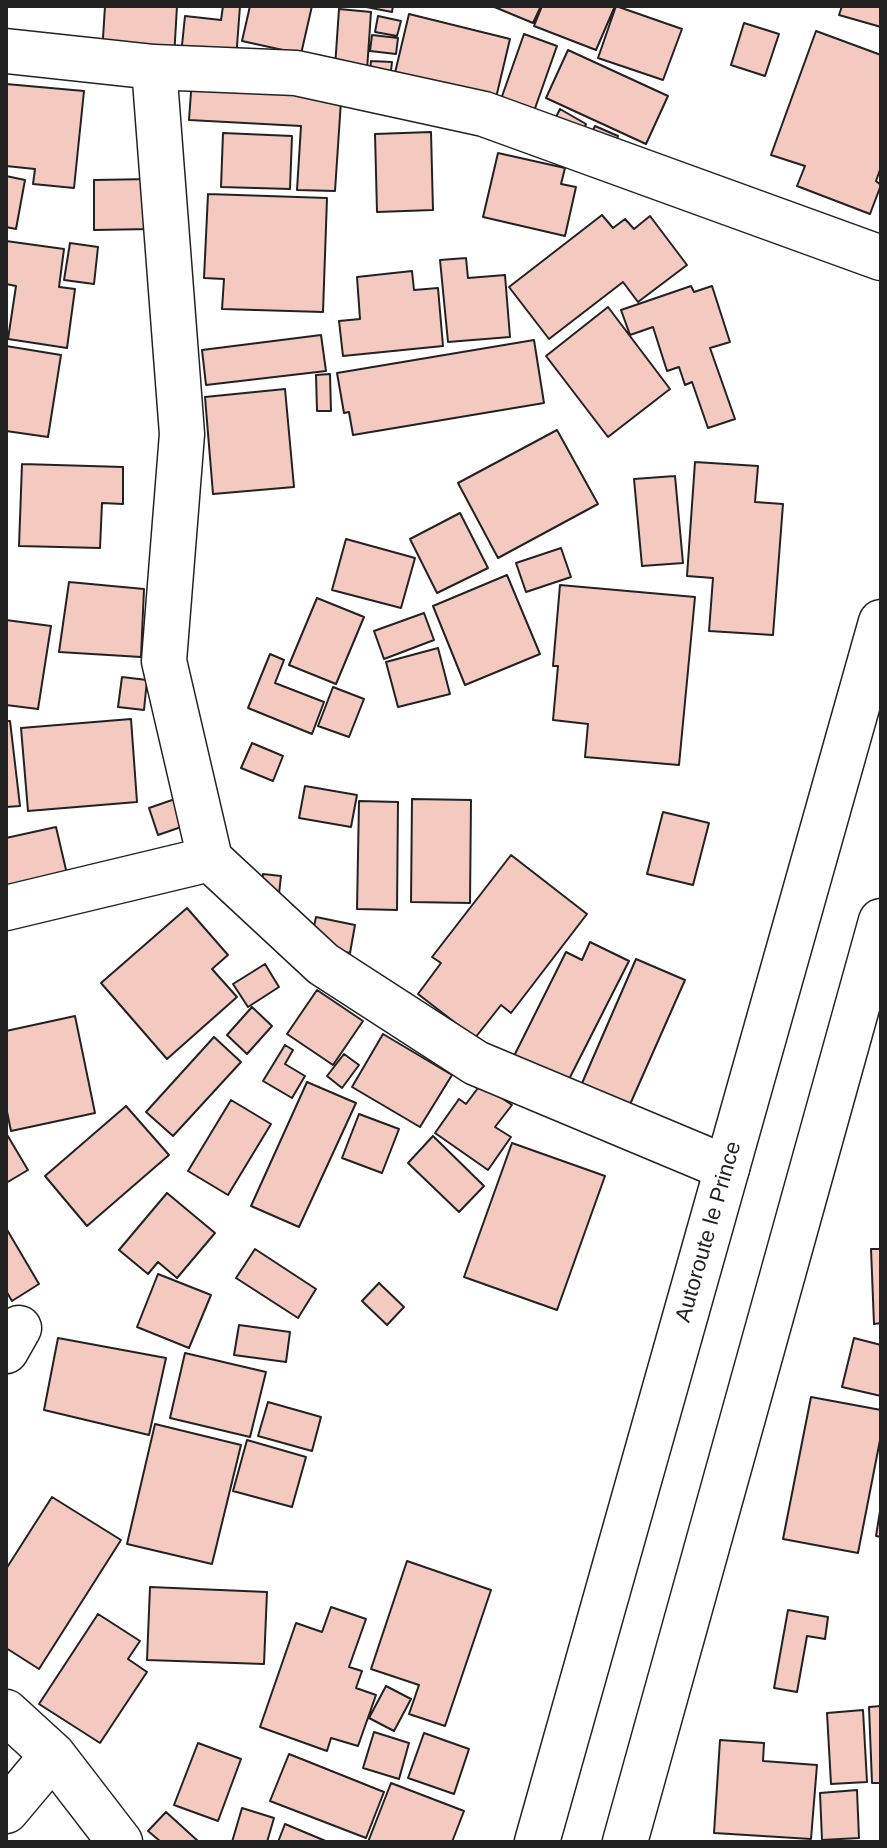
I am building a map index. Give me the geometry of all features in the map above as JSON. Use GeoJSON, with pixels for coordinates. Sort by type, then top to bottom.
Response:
{"type":"FeatureCollection","features":[{"type":"Feature","properties":{"kind":"street"},"geometry":{"type":"LineString","coordinates":[[6,51],[154,67],[296,73],[484,114],[881,258]]}},
{"type":"Feature","properties":{"kind":"street"},"geometry":{"type":"LineString","coordinates":[[154,67],[182,434],[164,661],[210,859],[323,964],[476,1063],[727,1168]]}},
{"type":"Feature","properties":{"kind":"street","name":"Autoroute le Prince"},"geometry":{"type":"LineString","coordinates":[[537,1842],[881,622]]}},
{"type":"Feature","properties":{"kind":"street"},"geometry":{"type":"LineString","coordinates":[[6,908],[210,859]]}},
{"type":"Feature","properties":{"kind":"street"},"geometry":{"type":"LineString","coordinates":[[625,1842],[881,921]]}},
{"type":"Feature","properties":{"kind":"street"},"geometry":{"type":"LineString","coordinates":[[6,1712],[53,1755],[120,1842]]}},
{"type":"Feature","properties":{"kind":"street"},"geometry":{"type":"LineString","coordinates":[[6,1811],[53,1755]]}},
{"type":"Feature","properties":{"kind":"building"},"geometry":{"type":"Polygon","coordinates":[[[105,6],[177,6],[174,58],[102,54],[105,6]]]}},
{"type":"Feature","properties":{"kind":"building"},"geometry":{"type":"Polygon","coordinates":[[[223,6],[240,6],[236,59],[181,55],[185,16],[221,20],[223,6]]]}},
{"type":"Feature","properties":{"kind":"building"},"geometry":{"type":"Polygon","coordinates":[[[250,6],[312,6],[301,54],[242,41],[250,6]]]}},
{"type":"Feature","properties":{"kind":"building"},"geometry":{"type":"Polygon","coordinates":[[[361,6],[393,6],[392,12],[361,6]]]}},
{"type":"Feature","properties":{"kind":"building"},"geometry":{"type":"Polygon","coordinates":[[[492,6],[541,6],[533,23],[492,6]]]}},
{"type":"Feature","properties":{"kind":"building"},"geometry":{"type":"Polygon","coordinates":[[[542,6],[615,6],[596,50],[534,26],[542,6]]]}},
{"type":"Feature","properties":{"kind":"building"},"geometry":{"type":"Polygon","coordinates":[[[616,6],[682,29],[663,80],[598,58],[616,6]]]}},
{"type":"Feature","properties":{"kind":"building"},"geometry":{"type":"Polygon","coordinates":[[[842,6],[881,6],[881,27],[839,15],[842,6]]]}},
{"type":"Feature","properties":{"kind":"building"},"geometry":{"type":"Polygon","coordinates":[[[339,9],[371,12],[367,70],[335,67],[339,9]]]}},
{"type":"Feature","properties":{"kind":"building"},"geometry":{"type":"Polygon","coordinates":[[[409,14],[510,39],[495,102],[394,77],[409,14]]]}},
{"type":"Feature","properties":{"kind":"building"},"geometry":{"type":"Polygon","coordinates":[[[378,16],[401,21],[397,36],[375,32],[378,16]]]}},
{"type":"Feature","properties":{"kind":"building"},"geometry":{"type":"Polygon","coordinates":[[[744,23],[779,34],[765,76],[731,65],[744,23]]]}},
{"type":"Feature","properties":{"kind":"building"},"geometry":{"type":"Polygon","coordinates":[[[816,31],[881,55],[881,167],[876,181],[881,185],[870,214],[797,186],[805,166],[771,155],[816,31]]]}},
{"type":"Feature","properties":{"kind":"building"},"geometry":{"type":"Polygon","coordinates":[[[524,34],[557,46],[533,114],[500,102],[524,34]]]}},
{"type":"Feature","properties":{"kind":"building"},"geometry":{"type":"Polygon","coordinates":[[[372,35],[398,38],[396,54],[370,51],[372,35]]]}},
{"type":"Feature","properties":{"kind":"building"},"geometry":{"type":"Polygon","coordinates":[[[568,50],[668,96],[646,144],[546,98],[568,50]]]}},
{"type":"Feature","properties":{"kind":"building"},"geometry":{"type":"Polygon","coordinates":[[[371,61],[392,62],[389,89],[370,71],[371,61]]]}},
{"type":"Feature","properties":{"kind":"building"},"geometry":{"type":"Polygon","coordinates":[[[192,78],[342,86],[335,191],[297,190],[301,126],[189,120],[192,78]]]}},
{"type":"Feature","properties":{"kind":"building"},"geometry":{"type":"Polygon","coordinates":[[[6,84],[84,91],[74,188],[33,184],[35,169],[6,166],[6,84]]]}},
{"type":"Feature","properties":{"kind":"building"},"geometry":{"type":"Polygon","coordinates":[[[560,109],[586,124],[579,139],[552,125],[560,109]]]}},
{"type":"Feature","properties":{"kind":"building"},"geometry":{"type":"Polygon","coordinates":[[[595,126],[618,136],[613,148],[589,138],[595,126]]]}},
{"type":"Feature","properties":{"kind":"building"},"geometry":{"type":"Polygon","coordinates":[[[431,132],[433,210],[377,212],[375,134],[431,132]]]}},
{"type":"Feature","properties":{"kind":"building"},"geometry":{"type":"Polygon","coordinates":[[[223,133],[292,136],[290,189],[221,187],[223,133]]]}},
{"type":"Feature","properties":{"kind":"building"},"geometry":{"type":"Polygon","coordinates":[[[498,153],[565,168],[561,184],[576,187],[565,236],[483,217],[498,153]]]}},
{"type":"Feature","properties":{"kind":"building"},"geometry":{"type":"Polygon","coordinates":[[[6,176],[25,180],[16,229],[6,227],[6,176]]]}},
{"type":"Feature","properties":{"kind":"building"},"geometry":{"type":"Polygon","coordinates":[[[151,179],[151,229],[94,230],[94,180],[151,179]]]}},
{"type":"Feature","properties":{"kind":"building"},"geometry":{"type":"Polygon","coordinates":[[[208,194],[327,198],[323,312],[222,309],[224,279],[204,278],[208,194]]]}},
{"type":"Feature","properties":{"kind":"building"},"geometry":{"type":"Polygon","coordinates":[[[602,215],[613,228],[625,219],[634,229],[650,216],[687,265],[638,302],[623,282],[549,339],[509,287],[602,215]]]}},
{"type":"Feature","properties":{"kind":"building"},"geometry":{"type":"Polygon","coordinates":[[[6,241],[64,249],[59,287],[75,289],[67,348],[8,339],[16,286],[6,284],[6,241]]]}},
{"type":"Feature","properties":{"kind":"building"},"geometry":{"type":"Polygon","coordinates":[[[70,243],[98,247],[94,284],[64,280],[70,243]]]}},
{"type":"Feature","properties":{"kind":"building"},"geometry":{"type":"Polygon","coordinates":[[[466,258],[468,278],[505,275],[510,337],[448,342],[440,260],[466,258]]]}},
{"type":"Feature","properties":{"kind":"building"},"geometry":{"type":"Polygon","coordinates":[[[412,271],[414,290],[438,288],[443,346],[343,356],[339,321],[360,319],[357,277],[412,271]]]}},
{"type":"Feature","properties":{"kind":"building"},"geometry":{"type":"Polygon","coordinates":[[[691,286],[694,292],[712,286],[730,342],[710,348],[735,419],[708,428],[692,382],[685,385],[679,367],[667,371],[653,327],[630,335],[621,310],[691,286]]]}},
{"type":"Feature","properties":{"kind":"building"},"geometry":{"type":"Polygon","coordinates":[[[608,307],[670,389],[608,437],[546,356],[608,307]]]}},
{"type":"Feature","properties":{"kind":"building"},"geometry":{"type":"Polygon","coordinates":[[[321,335],[326,371],[206,385],[202,350],[321,335]]]}},
{"type":"Feature","properties":{"kind":"building"},"geometry":{"type":"Polygon","coordinates":[[[534,340],[544,403],[353,435],[349,412],[344,413],[337,373],[534,340]]]}},
{"type":"Feature","properties":{"kind":"building"},"geometry":{"type":"Polygon","coordinates":[[[6,346],[61,355],[48,437],[6,431],[6,346]]]}},
{"type":"Feature","properties":{"kind":"building"},"geometry":{"type":"Polygon","coordinates":[[[330,374],[331,411],[317,411],[316,375],[330,374]]]}},
{"type":"Feature","properties":{"kind":"building"},"geometry":{"type":"Polygon","coordinates":[[[285,389],[294,487],[213,494],[205,397],[285,389]]]}},
{"type":"Feature","properties":{"kind":"building"},"geometry":{"type":"Polygon","coordinates":[[[557,430],[598,504],[498,558],[458,483],[557,430]]]}},
{"type":"Feature","properties":{"kind":"building"},"geometry":{"type":"Polygon","coordinates":[[[695,462],[758,466],[755,502],[783,504],[773,635],[709,631],[713,578],[687,576],[695,462]]]}},
{"type":"Feature","properties":{"kind":"building"},"geometry":{"type":"Polygon","coordinates":[[[22,464],[123,467],[123,504],[102,503],[100,548],[19,546],[22,464]]]}},
{"type":"Feature","properties":{"kind":"building"},"geometry":{"type":"Polygon","coordinates":[[[675,476],[683,563],[642,566],[634,479],[675,476]]]}},
{"type":"Feature","properties":{"kind":"building"},"geometry":{"type":"Polygon","coordinates":[[[460,513],[488,568],[437,593],[410,539],[460,513]]]}},
{"type":"Feature","properties":{"kind":"building"},"geometry":{"type":"Polygon","coordinates":[[[346,539],[415,558],[401,608],[332,590],[346,539]]]}},
{"type":"Feature","properties":{"kind":"building"},"geometry":{"type":"Polygon","coordinates":[[[561,548],[571,577],[526,592],[516,563],[561,548]]]}},
{"type":"Feature","properties":{"kind":"building"},"geometry":{"type":"Polygon","coordinates":[[[507,575],[540,654],[465,685],[433,606],[507,575]]]}},
{"type":"Feature","properties":{"kind":"building"},"geometry":{"type":"Polygon","coordinates":[[[69,582],[144,589],[141,657],[59,652],[69,582]]]}},
{"type":"Feature","properties":{"kind":"building"},"geometry":{"type":"Polygon","coordinates":[[[560,585],[695,597],[679,765],[585,757],[588,724],[553,720],[558,666],[553,666],[560,585]]]}},
{"type":"Feature","properties":{"kind":"building"},"geometry":{"type":"Polygon","coordinates":[[[317,598],[364,617],[336,684],[289,665],[317,598]]]}},
{"type":"Feature","properties":{"kind":"building"},"geometry":{"type":"Polygon","coordinates":[[[424,613],[434,640],[384,659],[374,631],[424,613]]]}},
{"type":"Feature","properties":{"kind":"building"},"geometry":{"type":"Polygon","coordinates":[[[6,620],[51,626],[38,709],[6,705],[6,620]]]}},
{"type":"Feature","properties":{"kind":"building"},"geometry":{"type":"Polygon","coordinates":[[[438,648],[450,694],[398,707],[386,662],[438,648]]]}},
{"type":"Feature","properties":{"kind":"building"},"geometry":{"type":"Polygon","coordinates":[[[270,654],[284,660],[275,683],[324,702],[312,734],[248,708],[270,654]]]}},
{"type":"Feature","properties":{"kind":"building"},"geometry":{"type":"Polygon","coordinates":[[[122,677],[147,680],[144,710],[118,707],[122,677]]]}},
{"type":"Feature","properties":{"kind":"building"},"geometry":{"type":"Polygon","coordinates":[[[333,687],[364,699],[349,737],[318,726],[333,687]]]}},
{"type":"Feature","properties":{"kind":"building"},"geometry":{"type":"Polygon","coordinates":[[[131,719],[137,802],[28,811],[21,728],[131,719]]]}},
{"type":"Feature","properties":{"kind":"building"},"geometry":{"type":"Polygon","coordinates":[[[6,721],[10,721],[20,806],[6,807],[6,721]]]}},
{"type":"Feature","properties":{"kind":"building"},"geometry":{"type":"Polygon","coordinates":[[[252,743],[283,756],[273,781],[241,768],[252,743]]]}},
{"type":"Feature","properties":{"kind":"building"},"geometry":{"type":"Polygon","coordinates":[[[305,786],[357,795],[351,827],[299,818],[305,786]]]}},
{"type":"Feature","properties":{"kind":"building"},"geometry":{"type":"Polygon","coordinates":[[[175,799],[184,826],[158,835],[149,808],[175,799]]]}},
{"type":"Feature","properties":{"kind":"building"},"geometry":{"type":"Polygon","coordinates":[[[412,799],[471,800],[470,903],[411,902],[412,799]]]}},
{"type":"Feature","properties":{"kind":"building"},"geometry":{"type":"Polygon","coordinates":[[[359,801],[398,802],[397,910],[357,909],[359,801]]]}},
{"type":"Feature","properties":{"kind":"building"},"geometry":{"type":"Polygon","coordinates":[[[663,812],[709,823],[693,885],[647,874],[663,812]]]}},
{"type":"Feature","properties":{"kind":"building"},"geometry":{"type":"Polygon","coordinates":[[[56,827],[67,874],[6,888],[6,838],[56,827]]]}},
{"type":"Feature","properties":{"kind":"building"},"geometry":{"type":"Polygon","coordinates":[[[511,855],[587,914],[511,1013],[501,1005],[475,1038],[418,994],[441,963],[432,957],[511,855]]]}},
{"type":"Feature","properties":{"kind":"building"},"geometry":{"type":"Polygon","coordinates":[[[263,874],[281,876],[278,903],[260,901],[263,874]]]}},
{"type":"Feature","properties":{"kind":"building"},"geometry":{"type":"Polygon","coordinates":[[[187,908],[228,955],[212,969],[237,997],[167,1059],[101,983],[187,908]]]}},
{"type":"Feature","properties":{"kind":"building"},"geometry":{"type":"Polygon","coordinates":[[[316,917],[355,925],[350,953],[310,945],[316,917]]]}},
{"type":"Feature","properties":{"kind":"building"},"geometry":{"type":"Polygon","coordinates":[[[590,942],[629,961],[561,1095],[508,1068],[566,952],[582,960],[590,942]]]}},
{"type":"Feature","properties":{"kind":"building"},"geometry":{"type":"Polygon","coordinates":[[[636,959],[685,980],[624,1118],[576,1097],[636,959]]]}},
{"type":"Feature","properties":{"kind":"building"},"geometry":{"type":"Polygon","coordinates":[[[265,964],[279,987],[248,1007],[233,984],[265,964]]]}},
{"type":"Feature","properties":{"kind":"building"},"geometry":{"type":"Polygon","coordinates":[[[317,990],[363,1021],[333,1065],[287,1034],[317,990]]]}},
{"type":"Feature","properties":{"kind":"building"},"geometry":{"type":"Polygon","coordinates":[[[252,1007],[272,1026],[247,1054],[227,1035],[252,1007]]]}},
{"type":"Feature","properties":{"kind":"building"},"geometry":{"type":"Polygon","coordinates":[[[75,1016],[95,1113],[11,1131],[6,1107],[6,1031],[75,1016]]]}},
{"type":"Feature","properties":{"kind":"building"},"geometry":{"type":"Polygon","coordinates":[[[383,1034],[452,1075],[420,1127],[352,1087],[383,1034]]]}},
{"type":"Feature","properties":{"kind":"building"},"geometry":{"type":"Polygon","coordinates":[[[214,1037],[241,1062],[173,1136],[146,1112],[214,1037]]]}},
{"type":"Feature","properties":{"kind":"building"},"geometry":{"type":"Polygon","coordinates":[[[285,1045],[293,1050],[285,1064],[305,1076],[292,1098],[263,1081],[285,1045]]]}},
{"type":"Feature","properties":{"kind":"building"},"geometry":{"type":"Polygon","coordinates":[[[344,1054],[359,1065],[342,1088],[327,1076],[344,1054]]]}},
{"type":"Feature","properties":{"kind":"building"},"geometry":{"type":"Polygon","coordinates":[[[307,1082],[356,1103],[299,1227],[251,1206],[307,1082]]]}},
{"type":"Feature","properties":{"kind":"building"},"geometry":{"type":"Polygon","coordinates":[[[481,1084],[512,1105],[495,1127],[511,1137],[488,1170],[435,1133],[459,1099],[466,1104],[481,1084]]]}},
{"type":"Feature","properties":{"kind":"building"},"geometry":{"type":"Polygon","coordinates":[[[231,1100],[271,1124],[228,1195],[188,1171],[231,1100]]]}},
{"type":"Feature","properties":{"kind":"building"},"geometry":{"type":"Polygon","coordinates":[[[126,1106],[169,1155],[87,1226],[45,1176],[126,1106]]]}},
{"type":"Feature","properties":{"kind":"building"},"geometry":{"type":"Polygon","coordinates":[[[359,1114],[399,1129],[382,1173],[342,1158],[359,1114]]]}},
{"type":"Feature","properties":{"kind":"building"},"geometry":{"type":"Polygon","coordinates":[[[6,1133],[28,1170],[6,1183],[6,1133]]]}},
{"type":"Feature","properties":{"kind":"building"},"geometry":{"type":"Polygon","coordinates":[[[433,1136],[484,1186],[459,1212],[408,1163],[433,1136]]]}},
{"type":"Feature","properties":{"kind":"building"},"geometry":{"type":"Polygon","coordinates":[[[512,1143],[605,1176],[557,1310],[464,1277],[512,1143]]]}},
{"type":"Feature","properties":{"kind":"building"},"geometry":{"type":"Polygon","coordinates":[[[167,1193],[215,1233],[177,1278],[158,1262],[148,1274],[119,1250],[167,1193]]]}},
{"type":"Feature","properties":{"kind":"building"},"geometry":{"type":"Polygon","coordinates":[[[6,1228],[39,1284],[12,1301],[6,1291],[6,1228]]]}},
{"type":"Feature","properties":{"kind":"building"},"geometry":{"type":"Polygon","coordinates":[[[255,1249],[316,1289],[298,1318],[236,1278],[255,1249]]]}},
{"type":"Feature","properties":{"kind":"building"},"geometry":{"type":"Polygon","coordinates":[[[871,1249],[881,1249],[881,1323],[874,1324],[871,1249]]]}},
{"type":"Feature","properties":{"kind":"building"},"geometry":{"type":"Polygon","coordinates":[[[158,1274],[211,1295],[189,1348],[137,1327],[158,1274]]]}},
{"type":"Feature","properties":{"kind":"building"},"geometry":{"type":"Polygon","coordinates":[[[379,1283],[404,1307],[387,1325],[362,1301],[379,1283]]]}},
{"type":"Feature","properties":{"kind":"building"},"geometry":{"type":"Polygon","coordinates":[[[239,1325],[290,1332],[286,1362],[234,1355],[239,1325]]]}},
{"type":"Feature","properties":{"kind":"building"},"geometry":{"type":"Polygon","coordinates":[[[58,1338],[166,1358],[149,1435],[44,1410],[58,1338]]]}},
{"type":"Feature","properties":{"kind":"building"},"geometry":{"type":"Polygon","coordinates":[[[854,1338],[881,1345],[881,1396],[842,1387],[854,1338]]]}},
{"type":"Feature","properties":{"kind":"building"},"geometry":{"type":"Polygon","coordinates":[[[185,1353],[266,1372],[250,1437],[170,1418],[185,1353]]]}},
{"type":"Feature","properties":{"kind":"building"},"geometry":{"type":"Polygon","coordinates":[[[811,1397],[881,1410],[881,1435],[858,1553],[783,1539],[811,1397]]]}},
{"type":"Feature","properties":{"kind":"building"},"geometry":{"type":"Polygon","coordinates":[[[268,1402],[321,1417],[312,1451],[258,1436],[268,1402]]]}},
{"type":"Feature","properties":{"kind":"building"},"geometry":{"type":"Polygon","coordinates":[[[155,1424],[241,1445],[212,1564],[127,1544],[155,1424]]]}},
{"type":"Feature","properties":{"kind":"building"},"geometry":{"type":"Polygon","coordinates":[[[247,1440],[306,1457],[292,1507],[233,1491],[247,1440]]]}},
{"type":"Feature","properties":{"kind":"building"},"geometry":{"type":"Polygon","coordinates":[[[52,1497],[121,1540],[39,1669],[6,1648],[6,1569],[52,1497]]]}},
{"type":"Feature","properties":{"kind":"building"},"geometry":{"type":"Polygon","coordinates":[[[881,1505],[881,1537],[876,1536],[881,1505]]]}},
{"type":"Feature","properties":{"kind":"building"},"geometry":{"type":"Polygon","coordinates":[[[407,1561],[491,1590],[445,1726],[409,1714],[419,1685],[371,1669],[407,1561]]]}},
{"type":"Feature","properties":{"kind":"building"},"geometry":{"type":"Polygon","coordinates":[[[150,1587],[267,1592],[264,1664],[147,1660],[150,1587]]]}},
{"type":"Feature","properties":{"kind":"building"},"geometry":{"type":"Polygon","coordinates":[[[331,1607],[366,1619],[349,1667],[362,1671],[356,1688],[376,1695],[358,1746],[331,1738],[327,1751],[260,1727],[296,1623],[322,1632],[331,1607]]]}},
{"type":"Feature","properties":{"kind":"building"},"geometry":{"type":"Polygon","coordinates":[[[788,1610],[828,1617],[825,1639],[807,1636],[797,1692],[774,1688],[788,1610]]]}},
{"type":"Feature","properties":{"kind":"building"},"geometry":{"type":"Polygon","coordinates":[[[98,1614],[140,1641],[128,1659],[147,1672],[100,1743],[39,1704],[98,1614]]]}},
{"type":"Feature","properties":{"kind":"building"},"geometry":{"type":"Polygon","coordinates":[[[386,1686],[411,1699],[394,1731],[369,1718],[386,1686]]]}},
{"type":"Feature","properties":{"kind":"building"},"geometry":{"type":"Polygon","coordinates":[[[881,1706],[881,1783],[872,1783],[869,1707],[881,1706]]]}},
{"type":"Feature","properties":{"kind":"building"},"geometry":{"type":"Polygon","coordinates":[[[863,1710],[867,1782],[831,1784],[827,1713],[863,1710]]]}},
{"type":"Feature","properties":{"kind":"building"},"geometry":{"type":"Polygon","coordinates":[[[374,1732],[409,1743],[399,1779],[363,1768],[374,1732]]]}},
{"type":"Feature","properties":{"kind":"building"},"geometry":{"type":"Polygon","coordinates":[[[424,1733],[469,1749],[454,1794],[408,1778],[424,1733]]]}},
{"type":"Feature","properties":{"kind":"building"},"geometry":{"type":"Polygon","coordinates":[[[720,1740],[764,1743],[763,1761],[817,1765],[811,1839],[714,1833],[720,1740]]]}},
{"type":"Feature","properties":{"kind":"building"},"geometry":{"type":"Polygon","coordinates":[[[198,1743],[241,1759],[218,1821],[174,1805],[198,1743]]]}},
{"type":"Feature","properties":{"kind":"building"},"geometry":{"type":"Polygon","coordinates":[[[289,1754],[384,1792],[366,1838],[270,1801],[289,1754]]]}},
{"type":"Feature","properties":{"kind":"building"},"geometry":{"type":"Polygon","coordinates":[[[391,1783],[464,1811],[452,1842],[368,1842],[391,1783]]]}},
{"type":"Feature","properties":{"kind":"building"},"geometry":{"type":"Polygon","coordinates":[[[857,1790],[859,1838],[822,1840],[820,1793],[857,1790]]]}},
{"type":"Feature","properties":{"kind":"building"},"geometry":{"type":"Polygon","coordinates":[[[242,1808],[274,1818],[267,1842],[232,1842],[242,1808]]]}},
{"type":"Feature","properties":{"kind":"building"},"geometry":{"type":"Polygon","coordinates":[[[166,1812],[199,1842],[161,1842],[148,1831],[166,1812]]]}},
{"type":"Feature","properties":{"kind":"building"},"geometry":{"type":"Polygon","coordinates":[[[285,1824],[328,1842],[278,1842],[285,1824]]]}}]}
